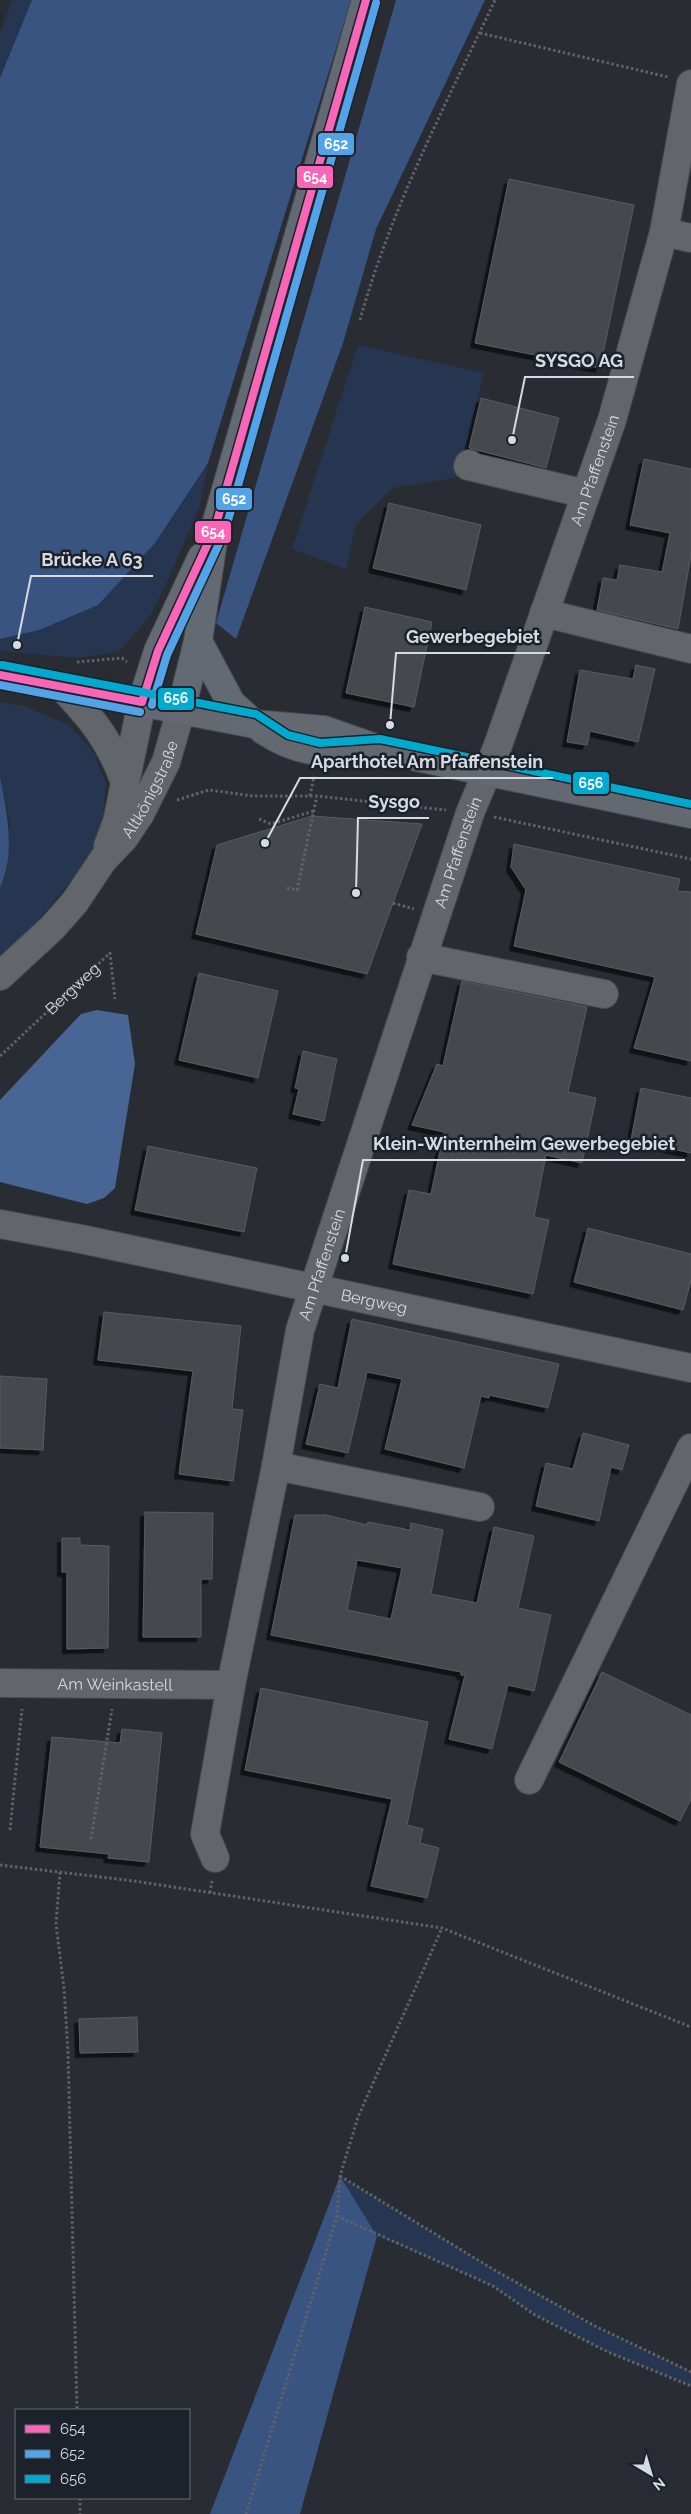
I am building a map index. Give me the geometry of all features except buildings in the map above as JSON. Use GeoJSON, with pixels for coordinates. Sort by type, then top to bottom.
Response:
{"type":"FeatureCollection","features":[{"type":"Feature","properties":{"kind":"highway"},"geometry":{"type":"LineString","coordinates":[[181,710],[198,640],[215,528],[366,0]]}},
{"type":"Feature","properties":{"kind":"highway"},"geometry":{"type":"LineString","coordinates":[[142,702],[158,652],[215,528]]}},
{"type":"Feature","properties":{"kind":"highway"},"geometry":{"type":"LineString","coordinates":[[198,640],[232,703],[254,724]]}},
{"type":"Feature","properties":{"kind":"main road"},"geometry":{"type":"LineString","coordinates":[[0,675],[254,724],[324,730],[378,748],[691,814]]}},
{"type":"Feature","properties":{"kind":"street","name":"Am Pfaffenstein"},"geometry":{"type":"LineString","coordinates":[[276,1466],[300,1330],[312,1288],[421,957],[612,420],[664,232],[681,81]]}},
{"type":"Feature","properties":{"kind":"street"},"geometry":{"type":"LineString","coordinates":[[664,232],[691,238]]}},
{"type":"Feature","properties":{"kind":"street"},"geometry":{"type":"LineString","coordinates":[[469,464],[468,466],[586,494]]}},
{"type":"Feature","properties":{"kind":"street"},"geometry":{"type":"LineString","coordinates":[[544,613],[691,649]]}},
{"type":"Feature","properties":{"kind":"street"},"geometry":{"type":"LineString","coordinates":[[62,687],[94,721],[106,738],[125,782]]}},
{"type":"Feature","properties":{"kind":"street","name":"Altkönigstraße"},"geometry":{"type":"LineString","coordinates":[[104,860],[117,822],[142,702]]}},
{"type":"Feature","properties":{"kind":"street","name":"Altkönigstraße"},"geometry":{"type":"LineString","coordinates":[[0,976],[52,928],[75,902],[104,860],[124,838],[153,791],[166,762],[181,710]]}},
{"type":"Feature","properties":{"kind":"street"},"geometry":{"type":"LineString","coordinates":[[421,957],[604,994]]}},
{"type":"Feature","properties":{"kind":"street","name":"Bergweg"},"geometry":{"type":"LineString","coordinates":[[0,1224],[82,1239],[691,1368]]}},
{"type":"Feature","properties":{"kind":"street"},"geometry":{"type":"LineString","coordinates":[[529,1780],[624,1590],[691,1448]]}},
{"type":"Feature","properties":{"kind":"street"},"geometry":{"type":"LineString","coordinates":[[215,1858],[204,1834],[231,1685],[276,1466],[480,1507]]}},
{"type":"Feature","properties":{"kind":"street","name":"Am Weinkastell"},"geometry":{"type":"LineString","coordinates":[[12,1683],[231,1685]]}},
{"type":"Feature","properties":{"kind":"path"},"geometry":{"type":"LineString","coordinates":[[360,320],[375,266],[399,207],[495,0]]}},
{"type":"Feature","properties":{"kind":"path"},"geometry":{"type":"LineString","coordinates":[[480,33],[681,81]]}},
{"type":"Feature","properties":{"kind":"path"},"geometry":{"type":"LineString","coordinates":[[68,661],[122,658],[135,666]]}},
{"type":"Feature","properties":{"kind":"path"},"geometry":{"type":"LineString","coordinates":[[174,801],[209,790],[253,796],[317,796],[448,810]]}},
{"type":"Feature","properties":{"kind":"path"},"geometry":{"type":"LineString","coordinates":[[287,888],[297,890],[317,796]]}},
{"type":"Feature","properties":{"kind":"path"},"geometry":{"type":"LineString","coordinates":[[259,819],[271,824],[314,811]]}},
{"type":"Feature","properties":{"kind":"path"},"geometry":{"type":"LineString","coordinates":[[485,816],[691,859]]}},
{"type":"Feature","properties":{"kind":"path","name":"Bergweg"},"geometry":{"type":"LineString","coordinates":[[0,1056],[110,953],[115,999]]}},
{"type":"Feature","properties":{"kind":"path"},"geometry":{"type":"LineString","coordinates":[[10,1830],[12,1683]]}},
{"type":"Feature","properties":{"kind":"path"},"geometry":{"type":"LineString","coordinates":[[92,1838],[116,1684]]}},
{"type":"Feature","properties":{"kind":"path"},"geometry":{"type":"LineString","coordinates":[[0,1865],[60,1872],[442,1928],[691,2027]]}},
{"type":"Feature","properties":{"kind":"path"},"geometry":{"type":"LineString","coordinates":[[60,1872],[56,1924],[64,1988],[68,2053],[77,2409]]}},
{"type":"Feature","properties":{"kind":"path"},"geometry":{"type":"LineString","coordinates":[[246,2514],[337,2216],[340,2176],[358,2117],[442,1928]]}},
{"type":"Feature","properties":{"kind":"path"},"geometry":{"type":"LineString","coordinates":[[340,2176],[545,2299],[594,2326],[691,2372]]}},
{"type":"Feature","properties":{"kind":"path"},"geometry":{"type":"LineString","coordinates":[[337,2216],[493,2286],[535,2315],[608,2352],[691,2386]]}},
{"type":"Feature","properties":{"kind":"path"},"geometry":{"type":"LineString","coordinates":[[80,2499],[80,2514]]}},
{"type":"Feature","properties":{"kind":"shaded area"},"geometry":{"type":"Polygon","coordinates":[[[12,0],[32,0],[0,78],[0,32],[12,0]]]}},
{"type":"Feature","properties":{"kind":"shaded area"},"geometry":{"type":"Polygon","coordinates":[[[32,0],[351,0],[208,463],[155,543],[98,605],[39,630],[0,639],[0,78],[32,0]]]}},
{"type":"Feature","properties":{"kind":"shaded area"},"geometry":{"type":"Polygon","coordinates":[[[396,0],[485,0],[376,229],[343,343],[236,639],[216,623],[396,0]]]}},
{"type":"Feature","properties":{"kind":"shaded area"},"geometry":{"type":"Polygon","coordinates":[[[358,345],[484,373],[460,477],[393,488],[356,524],[346,569],[292,549],[358,345]]]}},
{"type":"Feature","properties":{"kind":"shaded area"},"geometry":{"type":"Polygon","coordinates":[[[208,463],[200,506],[166,584],[150,616],[120,651],[79,658],[0,651],[0,639],[39,630],[155,543],[208,463]]]}},
{"type":"Feature","properties":{"kind":"shaded area"},"geometry":{"type":"Polygon","coordinates":[[[0,702],[24,706],[69,725],[94,753],[106,783],[103,814],[92,855],[21,941],[0,959],[0,888],[6,875],[10,823],[0,777],[0,702]]]}},
{"type":"Feature","properties":{"kind":"shaded area"},"geometry":{"type":"Polygon","coordinates":[[[0,777],[9,833],[9,847],[5,875],[0,888],[0,777]]]}},
{"type":"Feature","properties":{"kind":"shaded area"},"geometry":{"type":"Polygon","coordinates":[[[97,1010],[128,1015],[135,1064],[115,1188],[104,1198],[87,1204],[0,1182],[0,1100],[81,1014],[97,1010]]]}},
{"type":"Feature","properties":{"kind":"shaded area"},"geometry":{"type":"Polygon","coordinates":[[[340,2176],[496,2271],[594,2326],[691,2372],[691,2386],[608,2352],[535,2315],[493,2286],[377,2236],[340,2176]]]}},
{"type":"Feature","properties":{"kind":"shaded area"},"geometry":{"type":"Polygon","coordinates":[[[340,2176],[377,2236],[300,2514],[210,2514],[340,2176]]]}},
{"type":"Feature","properties":{"kind":"transit line","name":"654"},"geometry":{"type":"LineString","coordinates":[[142,702],[158,651],[215,528],[366,0]]}},
{"type":"Feature","properties":{"kind":"transit line","name":"652"},"geometry":{"type":"LineString","coordinates":[[152,705],[167,655],[225,531],[376,3]]}},
{"type":"Feature","properties":{"kind":"transit line","name":"656"},"geometry":{"type":"LineString","coordinates":[[2,665],[256,714],[288,735],[320,743],[380,739],[691,804]]}},
{"type":"Feature","properties":{"kind":"transit line","name":"654"},"geometry":{"type":"LineString","coordinates":[[0,675],[142,702]]}},
{"type":"Feature","properties":{"kind":"transit line","name":"652"},"geometry":{"type":"LineString","coordinates":[[0,685],[140,712]]}},
{"type":"Feature","properties":{"kind":"place","name":"SYSGO AG"},"geometry":{"type":"Point","coordinates":[512,440]}},
{"type":"Feature","properties":{"kind":"place","name":"Brücke A 63"},"geometry":{"type":"Point","coordinates":[17,645]}},
{"type":"Feature","properties":{"kind":"place","name":"Gewerbegebiet"},"geometry":{"type":"Point","coordinates":[390,725]}},
{"type":"Feature","properties":{"kind":"place","name":"Aparthotel Am Pfaffenstein"},"geometry":{"type":"Point","coordinates":[265,843]}},
{"type":"Feature","properties":{"kind":"place","name":"Sysgo"},"geometry":{"type":"Point","coordinates":[356,893]}},
{"type":"Feature","properties":{"kind":"place","name":"Klein-Winternheim Gewerbegebiet"},"geometry":{"type":"Point","coordinates":[345,1258]}}]}
